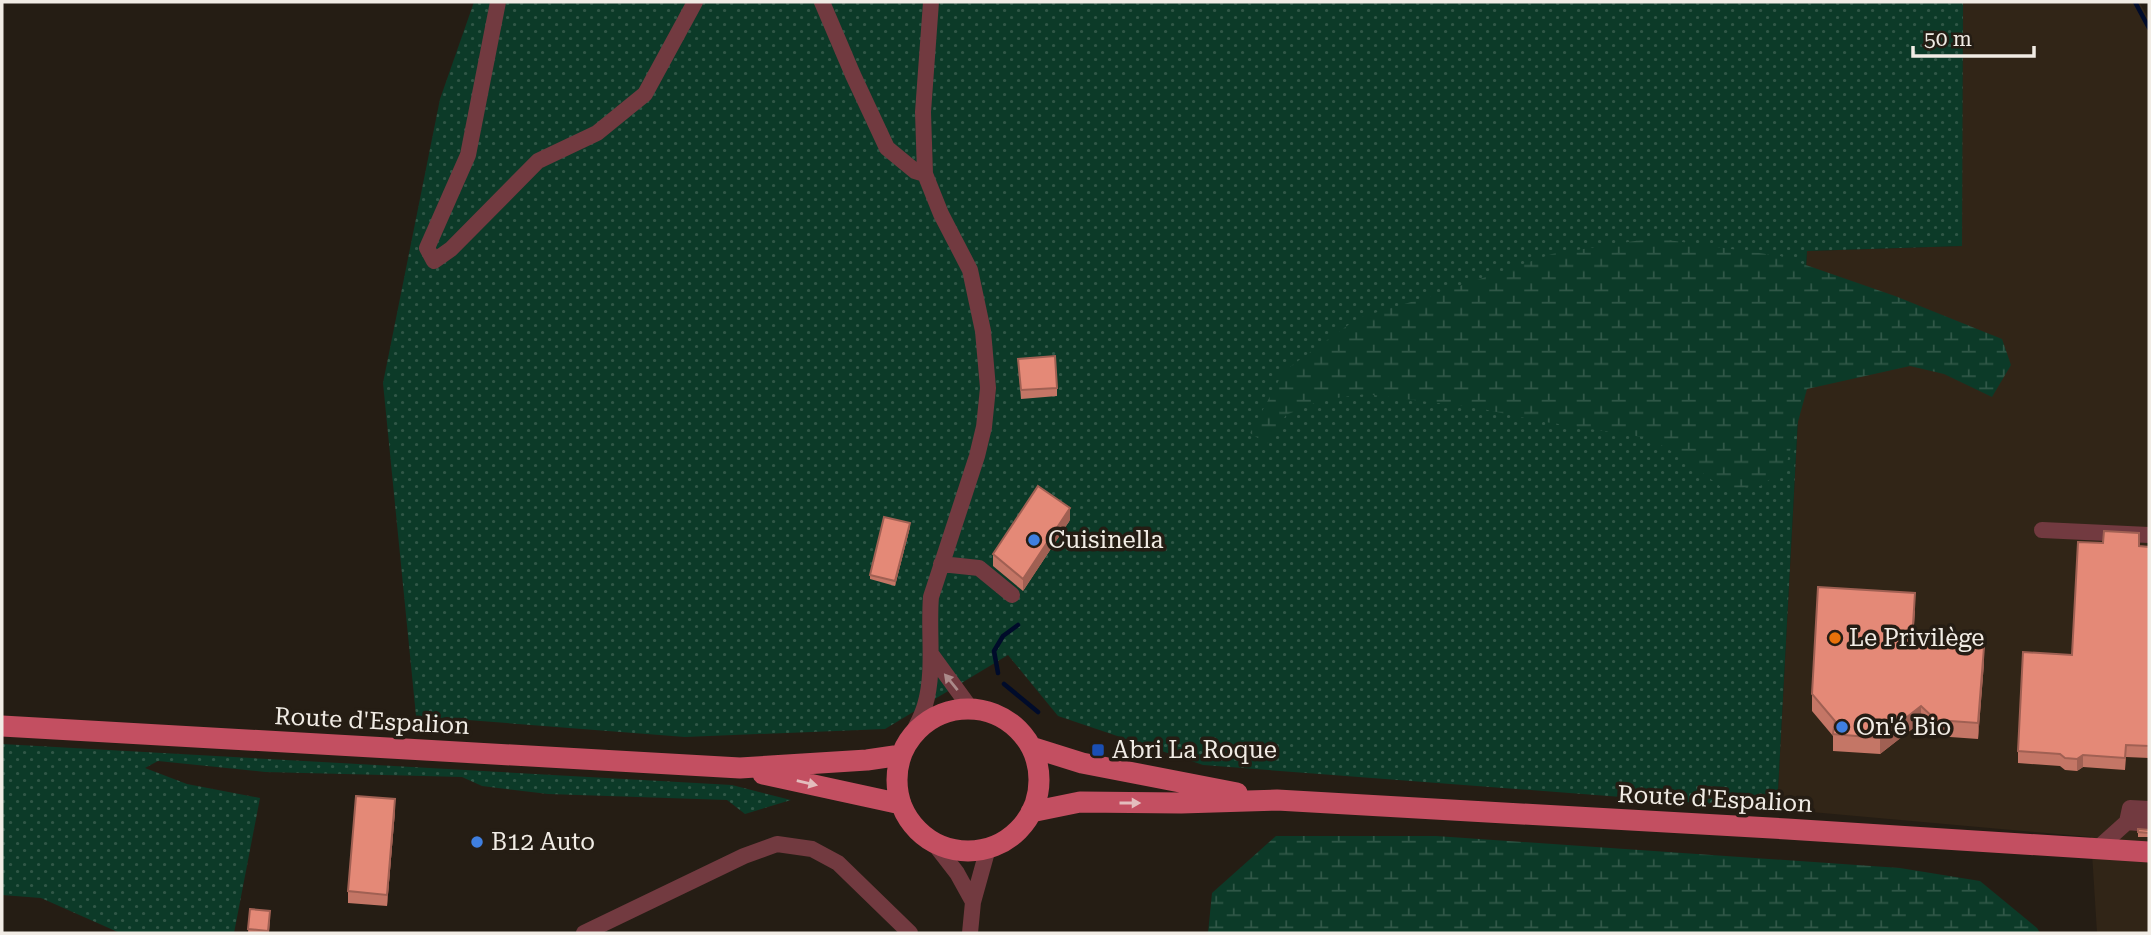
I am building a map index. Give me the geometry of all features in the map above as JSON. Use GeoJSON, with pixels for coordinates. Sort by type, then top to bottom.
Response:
{"type":"FeatureCollection","features":[{"type":"Feature","properties":{"kind":"main road"},"geometry":{"type":"LineString","coordinates":[[957,709],[971,709],[983,710],[1016,727],[1031,747],[1038,773],[1038,786],[1031,812],[1013,835],[988,848],[960,851],[933,842],[914,826],[901,804],[896,780],[901,755],[912,735],[932,718],[957,709]]}},
{"type":"Feature","properties":{"kind":"main road","name":"Route d'Espalion"},"geometry":{"type":"LineString","coordinates":[[2,726],[740,768],[867,760],[901,755]]}},
{"type":"Feature","properties":{"kind":"main road","name":"Route d'Espalion"},"geometry":{"type":"LineString","coordinates":[[1031,747],[1082,763],[1277,800]]}},
{"type":"Feature","properties":{"kind":"main road","name":"Route d'Espalion"},"geometry":{"type":"LineString","coordinates":[[740,768],[901,804]]}},
{"type":"Feature","properties":{"kind":"main road","name":"Route d'Espalion"},"geometry":{"type":"LineString","coordinates":[[1031,812],[1080,802],[1277,800],[2149,852]]}},
{"type":"Feature","properties":{"kind":"street"},"geometry":{"type":"LineString","coordinates":[[498,2],[468,155],[427,248],[434,261],[451,249],[538,161],[597,133],[645,94],[695,2]]}},
{"type":"Feature","properties":{"kind":"street"},"geometry":{"type":"LineString","coordinates":[[822,2],[887,148],[915,171],[925,174]]}},
{"type":"Feature","properties":{"kind":"street"},"geometry":{"type":"LineString","coordinates":[[912,735],[926,704],[931,654],[931,597],[977,456],[984,427],[988,388],[983,331],[970,270],[941,214],[925,174],[923,112],[932,2]]}},
{"type":"Feature","properties":{"kind":"street"},"geometry":{"type":"LineString","coordinates":[[2042,530],[2149,536]]}},
{"type":"Feature","properties":{"kind":"street"},"geometry":{"type":"LineString","coordinates":[[941,564],[979,568],[1012,595]]}},
{"type":"Feature","properties":{"kind":"street"},"geometry":{"type":"LineString","coordinates":[[931,654],[971,709]]}},
{"type":"Feature","properties":{"kind":"street"},"geometry":{"type":"LineString","coordinates":[[2097,849],[2129,815],[2149,809]]}},
{"type":"Feature","properties":{"kind":"street"},"geometry":{"type":"LineString","coordinates":[[2129,815],[2149,824]]}},
{"type":"Feature","properties":{"kind":"street"},"geometry":{"type":"LineString","coordinates":[[933,842],[957,873],[973,902]]}},
{"type":"Feature","properties":{"kind":"street"},"geometry":{"type":"LineString","coordinates":[[584,933],[744,856],[777,844],[812,849],[838,863],[910,933]]}},
{"type":"Feature","properties":{"kind":"street"},"geometry":{"type":"LineString","coordinates":[[970,933],[973,902],[988,848]]}},
{"type":"Feature","properties":{"kind":"shaded area"},"geometry":{"type":"Polygon","coordinates":[[[1963,2],[2139,2],[2149,19],[2149,933],[2097,933],[2091,837],[1777,809],[1807,251],[1961,246],[1963,2]]]}},
{"type":"Feature","properties":{"kind":"green space"},"geometry":{"type":"Polygon","coordinates":[[[474,2],[1963,2],[1962,246],[1807,251],[1777,809],[1203,765],[1058,716],[1008,655],[885,729],[685,737],[416,716],[383,383],[440,99],[474,2]]]}},
{"type":"Feature","properties":{"kind":"green space"},"geometry":{"type":"Polygon","coordinates":[[[1654,238],[1780,256],[1895,296],[2002,339],[2011,365],[1992,397],[1944,374],[1910,366],[1807,389],[1785,469],[1760,486],[1725,490],[1683,458],[1649,438],[1539,421],[1478,408],[1365,394],[1322,400],[1286,415],[1267,444],[1250,433],[1284,371],[1358,318],[1552,254],[1654,238]]]}},
{"type":"Feature","properties":{"kind":"green space"},"geometry":{"type":"Polygon","coordinates":[[[2,744],[732,785],[791,800],[745,814],[727,800],[548,794],[482,786],[462,777],[265,772],[158,761],[145,768],[187,784],[260,798],[234,933],[120,933],[41,898],[2,895],[2,744]]]}},
{"type":"Feature","properties":{"kind":"green space"},"geometry":{"type":"Polygon","coordinates":[[[1276,836],[1436,836],[1900,868],[1980,881],[2040,933],[1208,933],[1212,893],[1276,836]]]}},
{"type":"Feature","properties":{"kind":"building"},"geometry":{"type":"Polygon","coordinates":[[[1055,356],[1057,388],[1021,390],[1018,359],[1055,356]]]}},
{"type":"Feature","properties":{"kind":"building","name":"Cuisinella"},"geometry":{"type":"Polygon","coordinates":[[[1038,486],[1070,508],[1023,579],[993,554],[1038,486]]]}},
{"type":"Feature","properties":{"kind":"building"},"geometry":{"type":"Polygon","coordinates":[[[884,517],[910,523],[895,581],[870,575],[884,517]]]}},
{"type":"Feature","properties":{"kind":"building"},"geometry":{"type":"Polygon","coordinates":[[[2104,531],[2139,533],[2139,546],[2149,547],[2149,746],[2126,745],[2125,758],[2083,755],[2077,759],[2065,758],[2060,754],[2018,751],[2023,652],[2072,655],[2078,542],[2103,543],[2104,531]]]}},
{"type":"Feature","properties":{"kind":"building"},"geometry":{"type":"Polygon","coordinates":[[[1818,587],[1915,593],[1912,641],[1984,647],[1978,723],[1936,720],[1921,706],[1880,738],[1833,734],[1835,721],[1812,694],[1818,587]]]}},
{"type":"Feature","properties":{"kind":"building"},"geometry":{"type":"Polygon","coordinates":[[[356,796],[395,799],[387,895],[348,891],[356,796]]]}},
{"type":"Feature","properties":{"kind":"building"},"geometry":{"type":"Polygon","coordinates":[[[2138,829],[2149,830],[2149,833],[2138,832],[2138,829]]]}},
{"type":"Feature","properties":{"kind":"building"},"geometry":{"type":"Polygon","coordinates":[[[250,909],[270,911],[268,931],[248,929],[250,909]]]}},
{"type":"Feature","properties":{"kind":"waterway"},"geometry":{"type":"LineString","coordinates":[[2135,2],[2149,28]]}},
{"type":"Feature","properties":{"kind":"waterway"},"geometry":{"type":"LineString","coordinates":[[998,673],[994,651],[1003,636],[1018,625]]}},
{"type":"Feature","properties":{"kind":"waterway"},"geometry":{"type":"LineString","coordinates":[[1004,684],[1038,712]]}},
{"type":"Feature","properties":{"kind":"place","name":"Cuisinella"},"geometry":{"type":"Point","coordinates":[1034,540]}},
{"type":"Feature","properties":{"kind":"place","name":"Le Privilège"},"geometry":{"type":"Point","coordinates":[1835,638]}},
{"type":"Feature","properties":{"kind":"place","name":"On'é Bio"},"geometry":{"type":"Point","coordinates":[1842,727]}},
{"type":"Feature","properties":{"kind":"place","name":"Abri La Roque"},"geometry":{"type":"Point","coordinates":[1098,750]}},
{"type":"Feature","properties":{"kind":"place","name":"B12 Auto"},"geometry":{"type":"Point","coordinates":[477,842]}}]}
